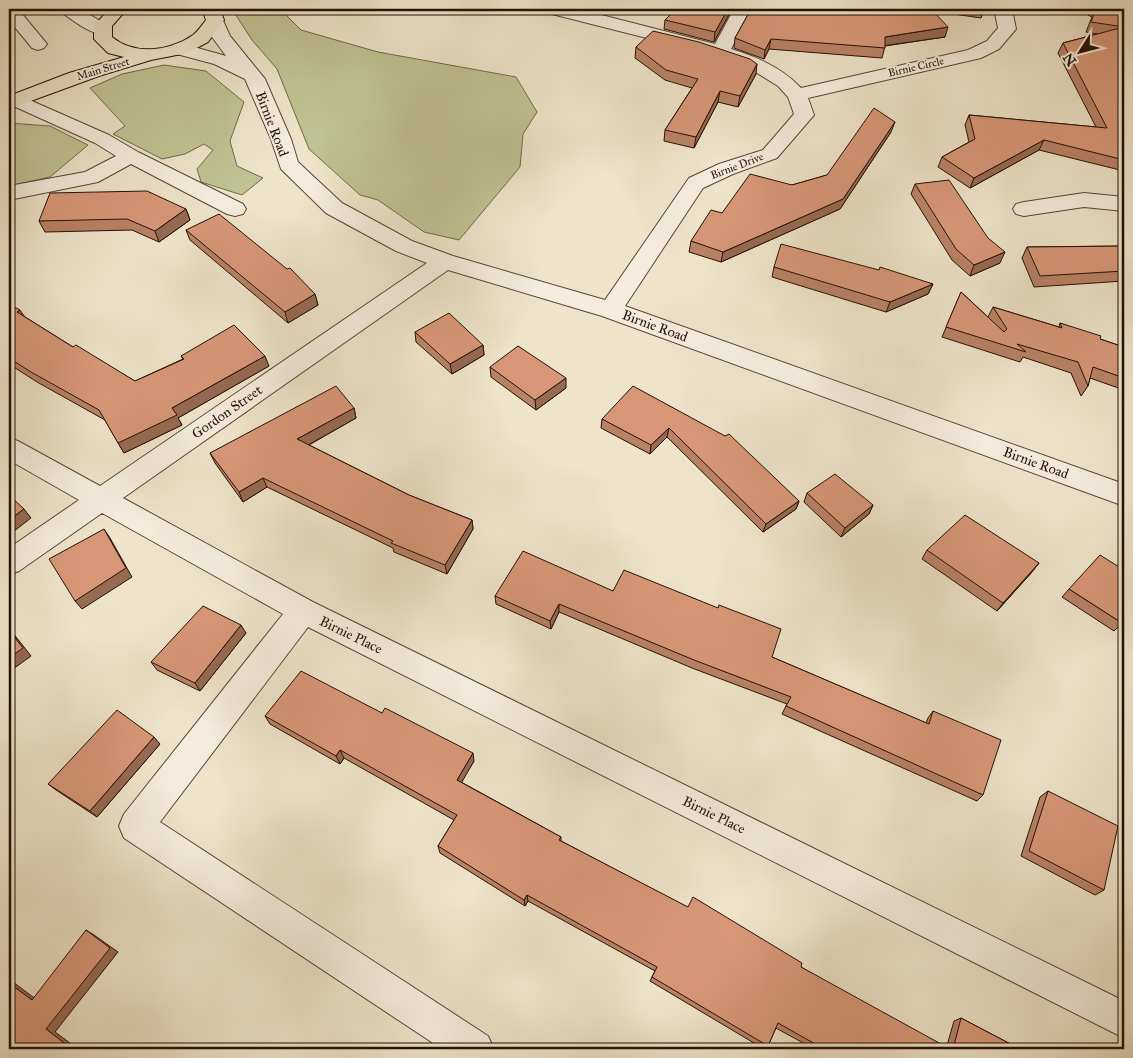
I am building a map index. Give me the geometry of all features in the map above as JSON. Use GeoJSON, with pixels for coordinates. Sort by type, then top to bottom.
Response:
{"type":"FeatureCollection","features":[{"type":"Feature","properties":{"kind":"main road","name":"Main Street"},"geometry":{"type":"LineString","coordinates":[[54,84],[81,68],[97,52],[101,32],[108,17],[118,9]]}},
{"type":"Feature","properties":{"kind":"main road"},"geometry":{"type":"LineString","coordinates":[[101,32],[107,45],[118,51],[134,55],[153,55],[180,49],[202,38],[211,30],[213,15]]}},
{"type":"Feature","properties":{"kind":"main road","name":"Main Street"},"geometry":{"type":"LineString","coordinates":[[12,101],[54,84],[116,64],[153,55]]}},
{"type":"Feature","properties":{"kind":"street"},"geometry":{"type":"LineString","coordinates":[[9,9],[38,44]]}},
{"type":"Feature","properties":{"kind":"street"},"geometry":{"type":"LineString","coordinates":[[68,9],[101,32]]}},
{"type":"Feature","properties":{"kind":"street"},"geometry":{"type":"LineString","coordinates":[[554,9],[616,15],[754,63],[776,76],[797,95]]}},
{"type":"Feature","properties":{"kind":"street"},"geometry":{"type":"LineString","coordinates":[[720,52],[743,9]]}},
{"type":"Feature","properties":{"kind":"street","name":"Birnie Circle"},"geometry":{"type":"LineString","coordinates":[[797,95],[974,54],[993,45],[1008,29],[1003,9]]}},
{"type":"Feature","properties":{"kind":"street","name":"Birnie Road"},"geometry":{"type":"LineString","coordinates":[[213,15],[221,37],[255,79],[281,139],[288,164],[334,208],[404,246],[445,261],[610,310],[1124,495]]}},
{"type":"Feature","properties":{"kind":"street","name":"Birnie Road"},"geometry":{"type":"LineString","coordinates":[[180,49],[221,60],[255,79]]}},
{"type":"Feature","properties":{"kind":"street","name":"Birnie Drive"},"geometry":{"type":"LineString","coordinates":[[610,310],[696,183],[726,169],[770,154],[788,135],[804,115],[797,95]]}},
{"type":"Feature","properties":{"kind":"street"},"geometry":{"type":"LineString","coordinates":[[12,101],[102,139],[234,209]]}},
{"type":"Feature","properties":{"kind":"street"},"geometry":{"type":"LineString","coordinates":[[9,194],[91,178],[132,156]]}},
{"type":"Feature","properties":{"kind":"street"},"geometry":{"type":"LineString","coordinates":[[1024,209],[1084,200],[1124,204]]}},
{"type":"Feature","properties":{"kind":"street","name":"Gordon Street"},"geometry":{"type":"LineString","coordinates":[[9,563],[445,261]]}},
{"type":"Feature","properties":{"kind":"street","name":"Birnie Place"},"geometry":{"type":"LineString","coordinates":[[9,448],[303,611],[1124,1020]]}},
{"type":"Feature","properties":{"kind":"street","name":"Birnie Place"},"geometry":{"type":"LineString","coordinates":[[303,611],[136,826],[475,1049]]}},
{"type":"Feature","properties":{"kind":"green space"},"geometry":{"type":"Polygon","coordinates":[[[232,9],[280,9],[301,30],[378,52],[516,77],[537,112],[523,134],[520,167],[459,240],[424,232],[378,200],[360,195],[309,149],[277,69],[252,40],[232,9]]]}},
{"type":"Feature","properties":{"kind":"green space"},"geometry":{"type":"Polygon","coordinates":[[[164,65],[206,71],[244,102],[230,141],[237,166],[263,178],[242,195],[201,182],[197,169],[213,150],[204,144],[185,154],[162,159],[113,134],[125,126],[90,88],[122,74],[164,65]]]}},
{"type":"Feature","properties":{"kind":"green space"},"geometry":{"type":"Polygon","coordinates":[[[9,123],[50,126],[88,145],[50,177],[9,186],[9,123]]]}},
{"type":"Feature","properties":{"kind":"building"},"geometry":{"type":"Polygon","coordinates":[[[676,9],[728,9],[715,32],[665,20],[676,9]]]}},
{"type":"Feature","properties":{"kind":"building"},"geometry":{"type":"Polygon","coordinates":[[[751,9],[931,9],[948,27],[885,37],[885,48],[771,39],[765,50],[735,38],[751,9]]]}},
{"type":"Feature","properties":{"kind":"building"},"geometry":{"type":"Polygon","coordinates":[[[1096,9],[1124,9],[1124,27],[1091,22],[1096,9]]]}},
{"type":"Feature","properties":{"kind":"building"},"geometry":{"type":"Polygon","coordinates":[[[1124,27],[1124,160],[1044,140],[974,178],[942,157],[975,139],[969,115],[1107,128],[1063,43],[1124,27]]]}},
{"type":"Feature","properties":{"kind":"building"},"geometry":{"type":"Polygon","coordinates":[[[653,31],[699,42],[750,59],[757,64],[740,96],[720,91],[696,137],[665,130],[698,79],[666,70],[636,47],[653,31]]]}},
{"type":"Feature","properties":{"kind":"building"},"geometry":{"type":"Polygon","coordinates":[[[874,108],[895,122],[843,199],[723,252],[691,241],[711,210],[722,213],[750,174],[792,185],[827,175],[874,108]]]}},
{"type":"Feature","properties":{"kind":"building"},"geometry":{"type":"Polygon","coordinates":[[[949,180],[988,238],[1005,252],[974,265],[956,249],[915,184],[949,180]]]}},
{"type":"Feature","properties":{"kind":"building"},"geometry":{"type":"Polygon","coordinates":[[[147,191],[186,209],[155,231],[127,219],[39,221],[50,193],[147,191]]]}},
{"type":"Feature","properties":{"kind":"building"},"geometry":{"type":"Polygon","coordinates":[[[219,214],[287,269],[290,268],[315,294],[285,312],[186,230],[219,214]]]}},
{"type":"Feature","properties":{"kind":"building"},"geometry":{"type":"Polygon","coordinates":[[[781,244],[879,270],[880,267],[933,284],[890,302],[774,267],[781,244]]]}},
{"type":"Feature","properties":{"kind":"building"},"geometry":{"type":"Polygon","coordinates":[[[1124,246],[1124,271],[1040,276],[1027,247],[1124,246]]]}},
{"type":"Feature","properties":{"kind":"building"},"geometry":{"type":"Polygon","coordinates":[[[961,292],[1004,332],[1007,329],[993,307],[1062,328],[1060,323],[1101,336],[1100,339],[1124,347],[1124,378],[1093,367],[1088,386],[1078,362],[1017,344],[1026,352],[946,327],[961,292]]]}},
{"type":"Feature","properties":{"kind":"building"},"geometry":{"type":"Polygon","coordinates":[[[9,304],[20,310],[17,312],[73,347],[76,345],[135,381],[184,359],[181,356],[234,325],[265,356],[172,408],[177,415],[118,443],[99,410],[9,358],[9,304]]]}},
{"type":"Feature","properties":{"kind":"building"},"geometry":{"type":"Polygon","coordinates":[[[449,313],[483,345],[450,364],[415,332],[449,313]]]}},
{"type":"Feature","properties":{"kind":"building"},"geometry":{"type":"Polygon","coordinates":[[[518,346],[566,378],[535,400],[490,367],[518,346]]]}},
{"type":"Feature","properties":{"kind":"building"},"geometry":{"type":"Polygon","coordinates":[[[336,386],[354,408],[297,439],[409,495],[472,520],[445,565],[391,543],[393,541],[263,478],[239,492],[210,453],[336,386]]]}},
{"type":"Feature","properties":{"kind":"building"},"geometry":{"type":"Polygon","coordinates":[[[633,386],[725,436],[729,434],[799,501],[766,524],[669,428],[651,445],[602,419],[633,386]]]}},
{"type":"Feature","properties":{"kind":"building"},"geometry":{"type":"Polygon","coordinates":[[[835,474],[873,505],[845,528],[807,493],[835,474]]]}},
{"type":"Feature","properties":{"kind":"building"},"geometry":{"type":"Polygon","coordinates":[[[9,495],[24,509],[9,520],[9,495]]]}},
{"type":"Feature","properties":{"kind":"building"},"geometry":{"type":"Polygon","coordinates":[[[965,515],[1039,563],[1003,603],[927,550],[965,515]]]}},
{"type":"Feature","properties":{"kind":"building"},"geometry":{"type":"Polygon","coordinates":[[[104,529],[126,568],[75,601],[49,559],[104,529]]]}},
{"type":"Feature","properties":{"kind":"building"},"geometry":{"type":"Polygon","coordinates":[[[523,551],[613,591],[624,570],[718,608],[719,605],[781,629],[772,657],[929,724],[933,711],[1001,740],[983,795],[786,706],[791,697],[694,660],[559,604],[550,621],[495,596],[523,551]]]}},
{"type":"Feature","properties":{"kind":"building"},"geometry":{"type":"Polygon","coordinates":[[[1100,555],[1124,570],[1124,620],[1122,623],[1069,589],[1100,555]]]}},
{"type":"Feature","properties":{"kind":"building"},"geometry":{"type":"Polygon","coordinates":[[[203,606],[241,625],[195,683],[151,662],[203,606]]]}},
{"type":"Feature","properties":{"kind":"building"},"geometry":{"type":"Polygon","coordinates":[[[9,630],[23,648],[9,658],[9,630]]]}},
{"type":"Feature","properties":{"kind":"building"},"geometry":{"type":"Polygon","coordinates":[[[301,671],[382,713],[385,708],[473,753],[457,780],[561,837],[559,840],[688,907],[693,897],[802,963],[801,967],[941,1044],[939,1049],[824,1049],[778,1023],[768,1046],[652,977],[657,967],[527,895],[524,900],[438,846],[457,815],[340,750],[336,756],[265,716],[301,671]]]}},
{"type":"Feature","properties":{"kind":"building"},"geometry":{"type":"Polygon","coordinates":[[[117,710],[154,737],[90,811],[48,784],[117,710]]]}},
{"type":"Feature","properties":{"kind":"building"},"geometry":{"type":"Polygon","coordinates":[[[1048,791],[1118,826],[1104,890],[1029,851],[1048,791]]]}},
{"type":"Feature","properties":{"kind":"building"},"geometry":{"type":"Polygon","coordinates":[[[86,930],[110,948],[46,1029],[72,1049],[9,1049],[9,983],[32,1000],[86,930]]]}},
{"type":"Feature","properties":{"kind":"building"},"geometry":{"type":"Polygon","coordinates":[[[961,1018],[1020,1049],[953,1049],[961,1018]]]}}]}
